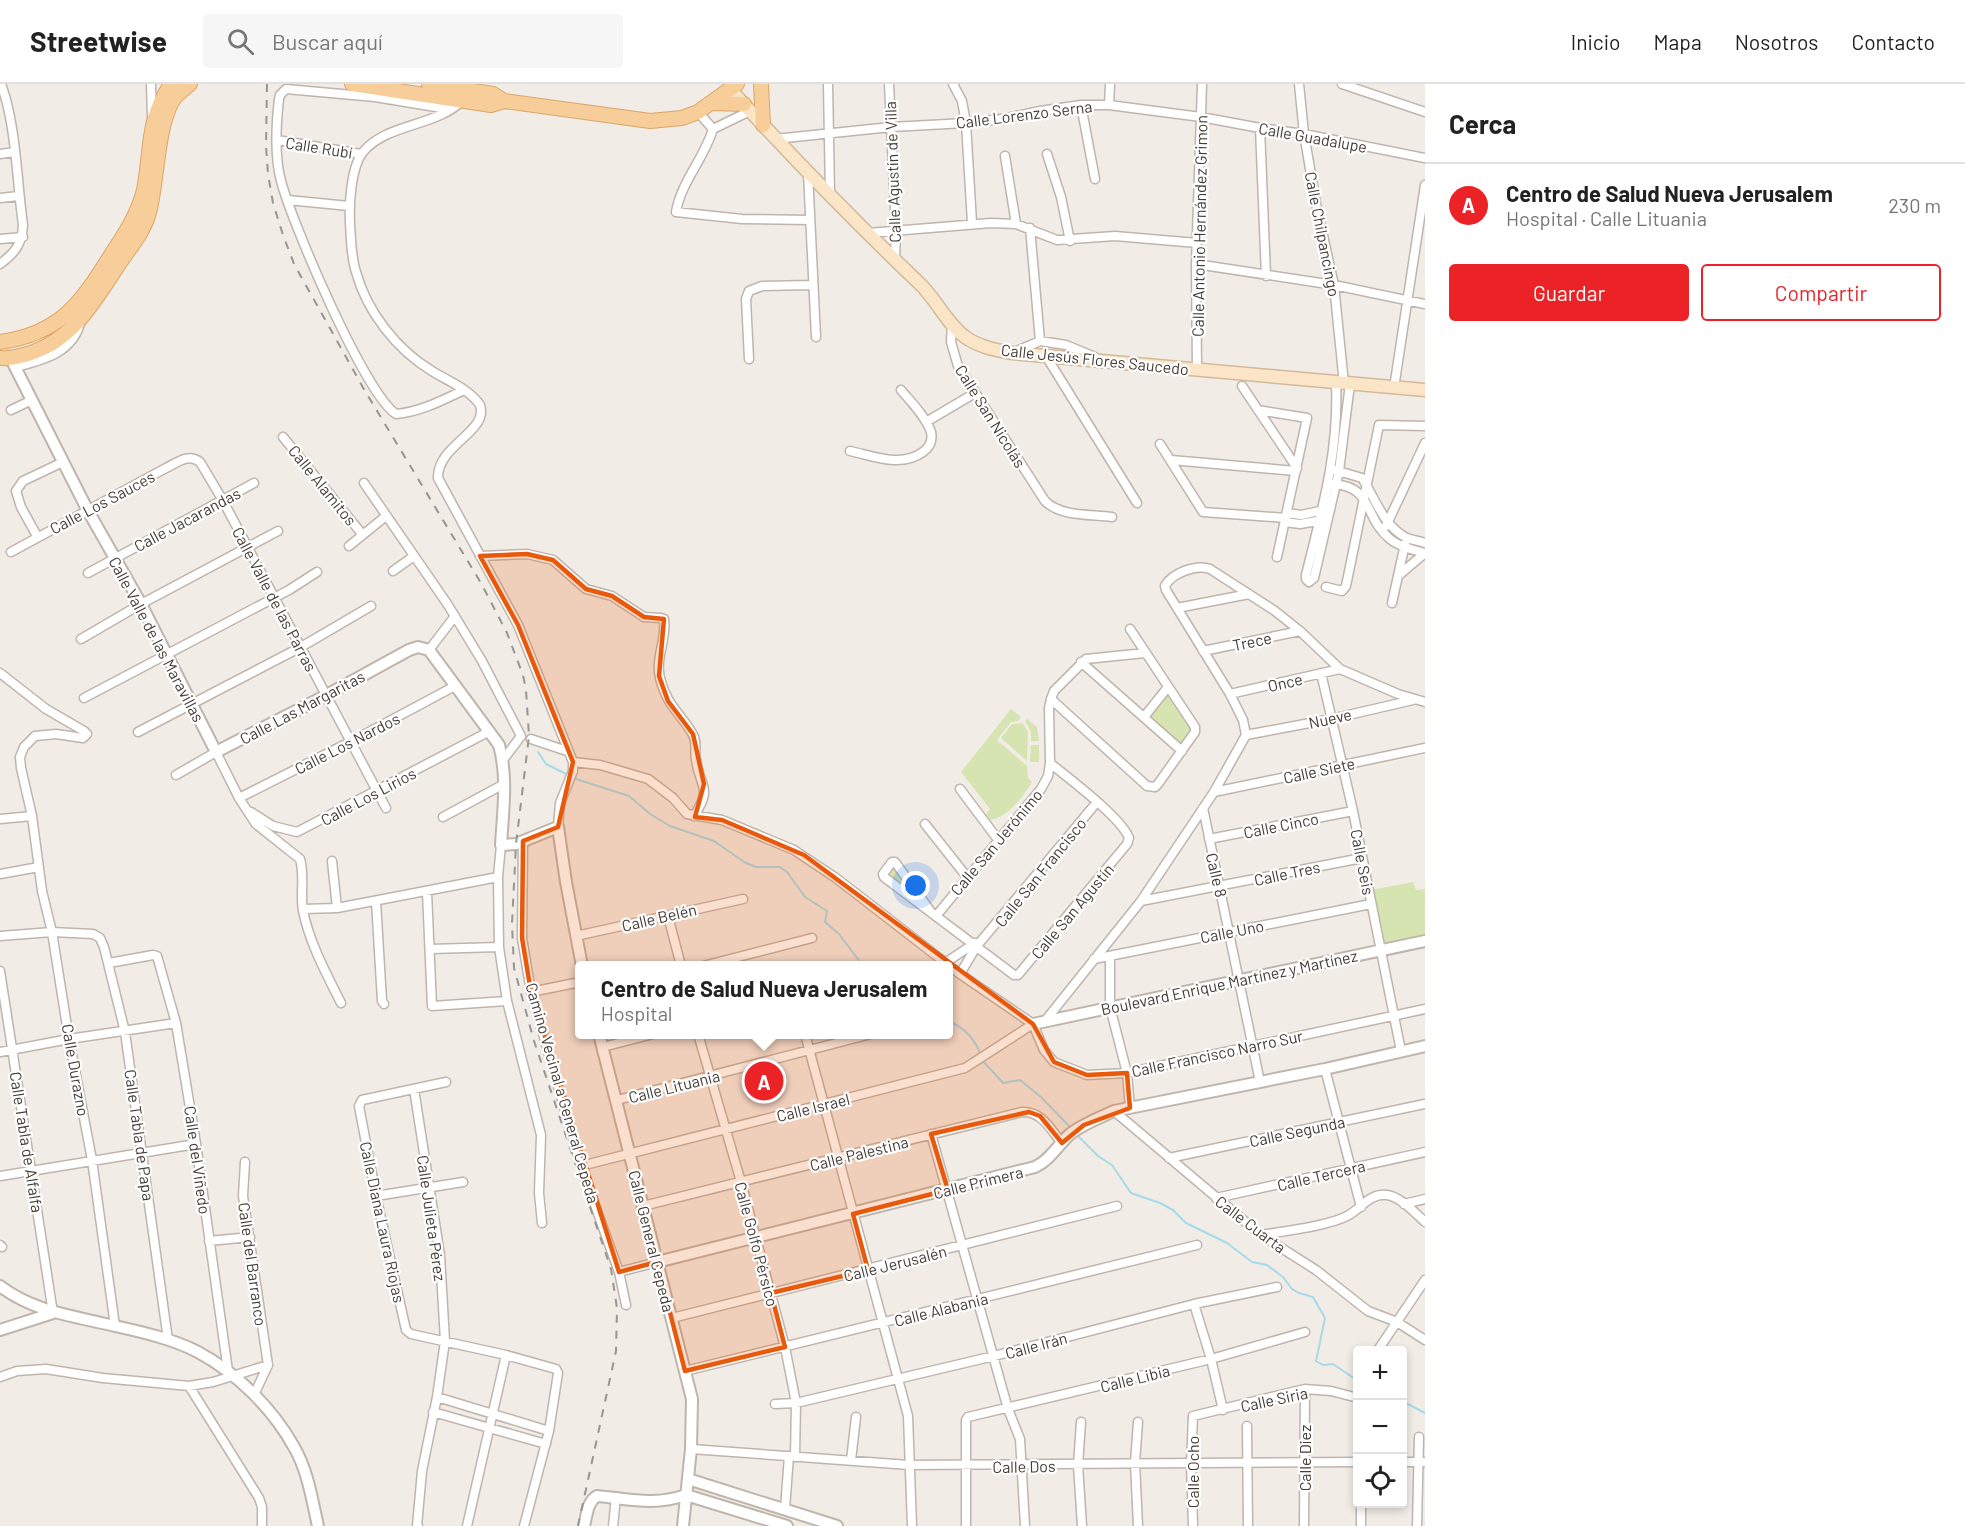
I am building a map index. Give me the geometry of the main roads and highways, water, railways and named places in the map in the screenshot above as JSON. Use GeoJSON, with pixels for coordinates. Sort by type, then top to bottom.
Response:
{"type":"FeatureCollection","features":[{"type":"Feature","properties":{"kind":"main road"},"geometry":{"type":"LineString","coordinates":[[159,84],[166,84]]}},
{"type":"Feature","properties":{"kind":"main road"},"geometry":{"type":"LineString","coordinates":[[7,358],[66,323],[129,226],[138,209],[144,189],[156,111],[171,84]]}},
{"type":"Feature","properties":{"kind":"main road"},"geometry":{"type":"LineString","coordinates":[[7,358],[38,350],[57,340],[82,320],[138,237],[153,199],[169,109],[175,97],[190,84]]}},
{"type":"Feature","properties":{"kind":"main road"},"geometry":{"type":"LineString","coordinates":[[352,84],[377,85],[438,97],[493,94],[504,101],[650,121],[682,118],[705,107],[731,86]]}},
{"type":"Feature","properties":{"kind":"main road"},"geometry":{"type":"LineString","coordinates":[[391,84],[412,87],[428,84],[463,96]]}},
{"type":"Feature","properties":{"kind":"main road"},"geometry":{"type":"LineString","coordinates":[[428,84],[438,97]]}},
{"type":"Feature","properties":{"kind":"main road"},"geometry":{"type":"LineString","coordinates":[[705,107],[716,84]]}},
{"type":"Feature","properties":{"kind":"main road"},"geometry":{"type":"LineString","coordinates":[[761,84],[763,125]]}},
{"type":"Feature","properties":{"kind":"main road","name":"Calle Jesús Flores Saucedo"},"geometry":{"type":"LineString","coordinates":[[731,86],[775,139],[920,284],[952,326],[974,343],[1012,353],[1425,390]]}},
{"type":"Feature","properties":{"kind":"main road"},"geometry":{"type":"LineString","coordinates":[[705,107],[747,107]]}},
{"type":"Feature","properties":{"kind":"main road"},"geometry":{"type":"LineString","coordinates":[[0,342],[17,340],[49,327],[80,302]]}},
{"type":"Feature","properties":{"kind":"waterway"},"geometry":{"type":"LineString","coordinates":[[538,752],[546,764],[568,775]]}},
{"type":"Feature","properties":{"kind":"waterway"},"geometry":{"type":"LineString","coordinates":[[573,778],[629,796],[650,814],[670,826],[714,841],[744,862],[756,867],[780,867],[787,872],[805,897],[827,911],[825,922],[839,934],[859,961]]}},
{"type":"Feature","properties":{"kind":"waterway"},"geometry":{"type":"LineString","coordinates":[[953,1024],[968,1034],[981,1055]]}},
{"type":"Feature","properties":{"kind":"waterway"},"geometry":{"type":"LineString","coordinates":[[983,1061],[1003,1083],[1020,1080],[1041,1097],[1071,1128]]}},
{"type":"Feature","properties":{"kind":"waterway"},"geometry":{"type":"LineString","coordinates":[[1077,1135],[1098,1156],[1112,1165],[1131,1193],[1173,1210],[1186,1223],[1227,1243],[1252,1262],[1267,1265],[1283,1277],[1292,1289],[1313,1297],[1325,1318],[1316,1361],[1323,1365],[1333,1364],[1353,1378]]}},
{"type":"Feature","properties":{"kind":"waterway"},"geometry":{"type":"LineString","coordinates":[[1407,1404],[1425,1413]]}},
{"type":"Feature","properties":{"kind":"railway"},"geometry":{"type":"LineString","coordinates":[[267,84],[268,174],[273,203],[294,264],[365,391],[481,583],[507,633],[523,675],[529,736],[516,844],[512,924],[514,968],[534,1041],[611,1269],[617,1308],[616,1351],[578,1526]]}},
{"type":"Feature","properties":{"kind":"place","name":"Centro de Salud Nueva Jerusalem"},"geometry":{"type":"Point","coordinates":[764,1081]}}]}
